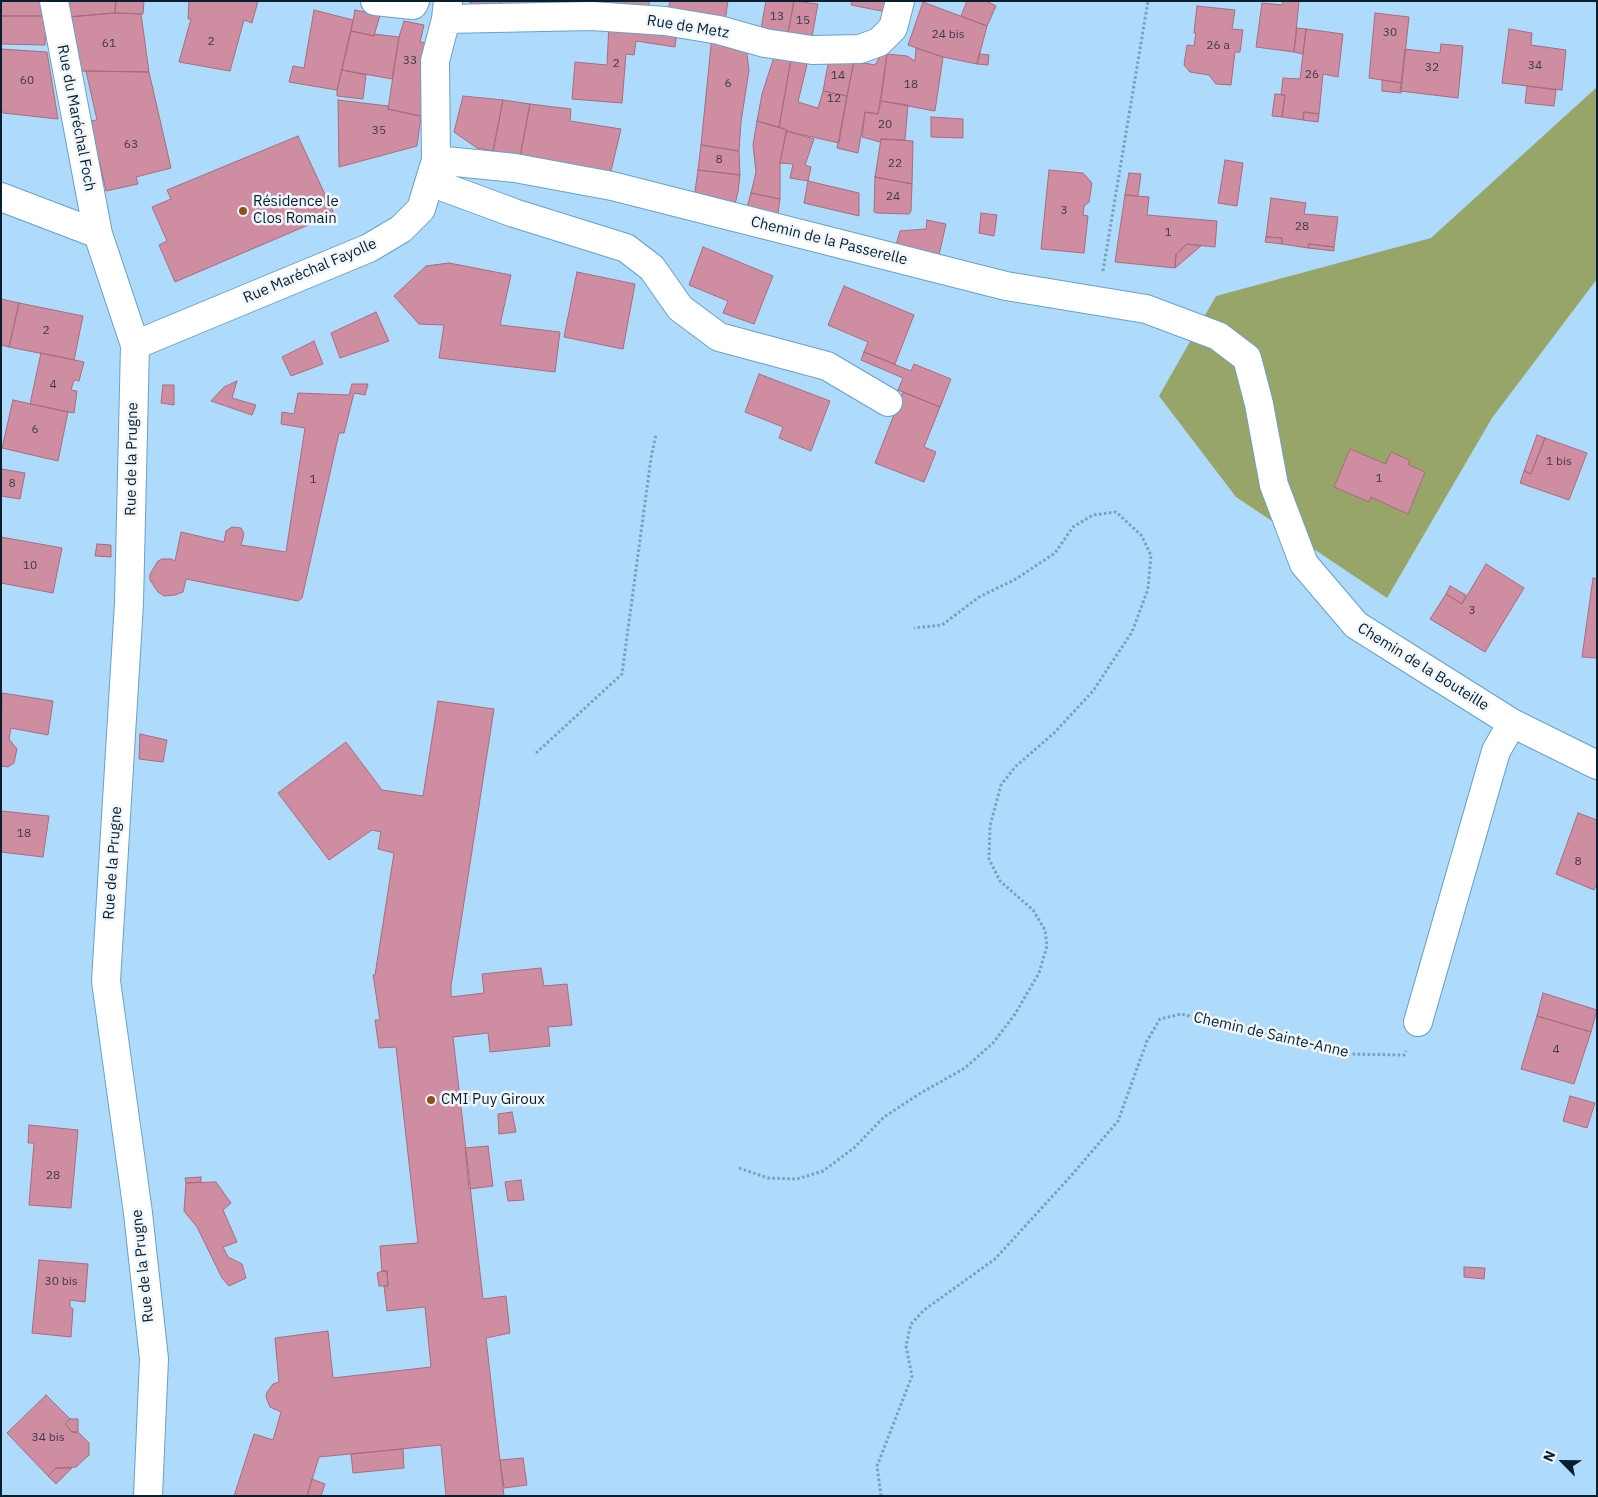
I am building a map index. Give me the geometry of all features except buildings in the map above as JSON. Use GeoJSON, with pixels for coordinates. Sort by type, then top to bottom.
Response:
{"type":"FeatureCollection","features":[{"type":"Feature","properties":{"kind":"street","name":"Rue du Maréchal Foch"},"geometry":{"type":"LineString","coordinates":[[54,1],[98,234]]}},
{"type":"Feature","properties":{"kind":"street"},"geometry":{"type":"LineString","coordinates":[[375,1],[412,5],[415,1]]}},
{"type":"Feature","properties":{"kind":"street","name":"Rue de Metz"},"geometry":{"type":"LineString","coordinates":[[447,10],[665,21],[719,30],[766,43],[812,50],[860,49],[879,42],[894,28],[900,1]]}},
{"type":"Feature","properties":{"kind":"street","name":"Rue Maréchal Fayolle"},"geometry":{"type":"LineString","coordinates":[[135,345],[369,248],[401,229],[421,209],[433,171],[435,61],[447,10]]}},
{"type":"Feature","properties":{"kind":"street","name":"Chemin de la Passerelle"},"geometry":{"type":"LineString","coordinates":[[433,171],[516,168],[612,186],[1006,286],[1146,309],[1218,336]]}},
{"type":"Feature","properties":{"kind":"street"},"geometry":{"type":"LineString","coordinates":[[433,171],[514,213],[626,248],[652,268],[680,308],[719,337],[827,366],[888,402]]}},
{"type":"Feature","properties":{"kind":"street"},"geometry":{"type":"LineString","coordinates":[[1,197],[98,234]]}},
{"type":"Feature","properties":{"kind":"street","name":"Rue de la Prugne"},"geometry":{"type":"LineString","coordinates":[[98,234],[135,345],[129,603],[106,981],[138,1214],[154,1359],[148,1496]]}},
{"type":"Feature","properties":{"kind":"street","name":"Chemin de la Bouteille"},"geometry":{"type":"LineString","coordinates":[[1218,336],[1247,358],[1259,404],[1274,485],[1304,564],[1356,625],[1512,723],[1597,765]]}},
{"type":"Feature","properties":{"kind":"street"},"geometry":{"type":"LineString","coordinates":[[1418,1022],[1496,750],[1512,723]]}},
{"type":"Feature","properties":{"kind":"path"},"geometry":{"type":"LineString","coordinates":[[1098,301],[1148,1]]}},
{"type":"Feature","properties":{"kind":"path"},"geometry":{"type":"LineString","coordinates":[[536,753],[622,674],[651,458],[656,434]]}},
{"type":"Feature","properties":{"kind":"path"},"geometry":{"type":"LineString","coordinates":[[739,1168],[768,1178],[797,1179],[822,1171],[854,1148],[884,1117],[919,1094],[965,1068],[993,1043],[1015,1014],[1040,973],[1047,946],[1045,930],[1033,910],[1000,881],[989,859],[990,826],[1001,785],[1015,767],[1054,732],[1093,691],[1132,632],[1148,589],[1151,555],[1141,535],[1116,512],[1093,515],[1073,527],[1055,553],[1016,579],[979,597],[942,624],[914,628]]}},
{"type":"Feature","properties":{"kind":"path","name":"Chemin de Sainte-Anne"},"geometry":{"type":"LineString","coordinates":[[881,1496],[877,1466],[912,1376],[906,1346],[912,1324],[924,1310],[995,1259],[1070,1178],[1118,1121],[1147,1041],[1160,1019],[1181,1014],[1348,1054],[1404,1056],[1418,1022]]}},
{"type":"Feature","properties":{"kind":"green space"},"geometry":{"type":"Polygon","coordinates":[[[1597,87],[1597,279],[1492,418],[1387,598],[1236,497],[1159,396],[1216,296],[1431,238],[1597,87]]]}},
{"type":"Feature","properties":{"kind":"place","name":"Résidence le Clos Romain"},"geometry":{"type":"Point","coordinates":[243,211]}},
{"type":"Feature","properties":{"kind":"place","name":"CMI Puy Giroux"},"geometry":{"type":"Point","coordinates":[431,1100]}}]}
